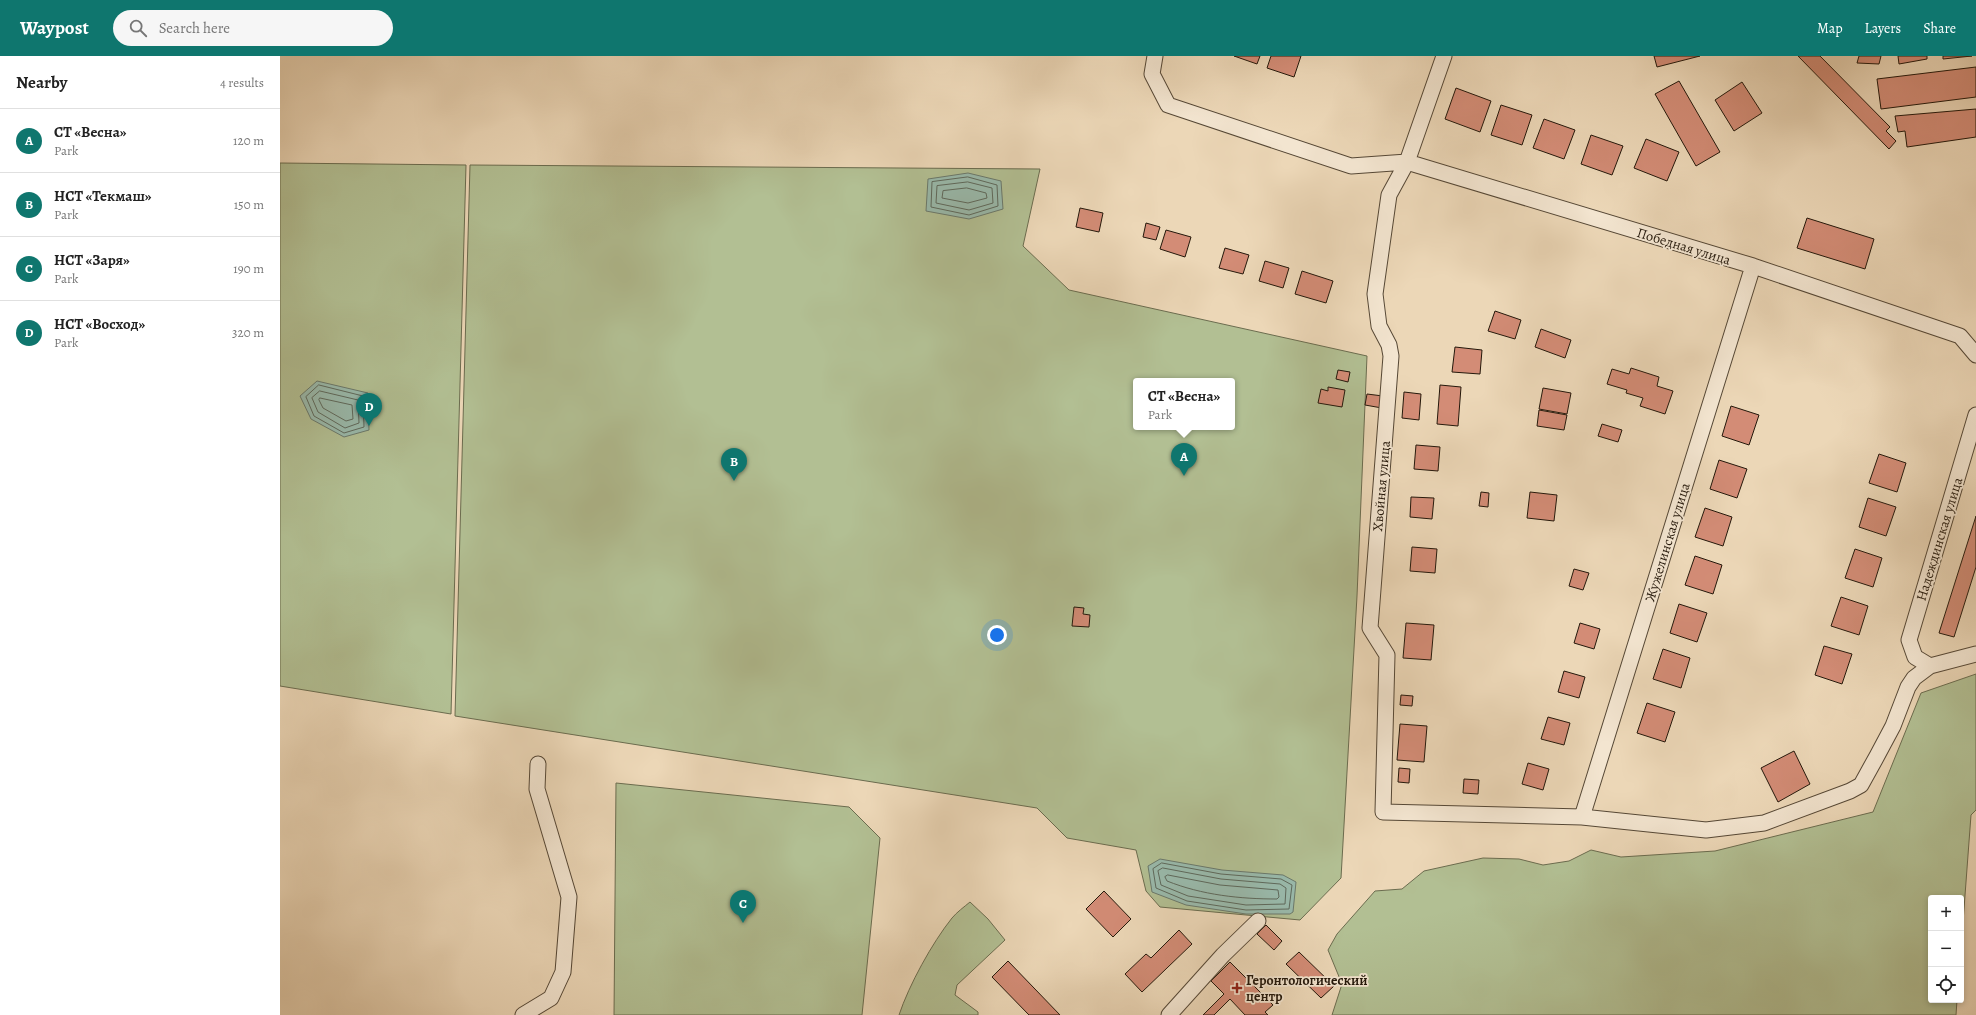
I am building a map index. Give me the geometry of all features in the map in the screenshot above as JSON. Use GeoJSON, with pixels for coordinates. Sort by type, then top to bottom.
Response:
{"type":"FeatureCollection","features":[{"type":"Feature","properties":{"kind":"street"},"geometry":{"type":"LineString","coordinates":[[1155,56],[1152,74],[1168,105],[1351,166],[1407,162]]}},
{"type":"Feature","properties":{"kind":"street","name":"Хвойная улица"},"geometry":{"type":"LineString","coordinates":[[1444,56],[1407,162],[1389,195],[1375,294],[1379,326],[1389,345],[1390,356],[1370,628],[1387,656],[1382,812],[1582,817]]}},
{"type":"Feature","properties":{"kind":"street","name":"Победная улица"},"geometry":{"type":"LineString","coordinates":[[1407,162],[1753,266],[1960,336],[1976,355]]}},
{"type":"Feature","properties":{"kind":"street","name":"Жужелинская улица"},"geometry":{"type":"LineString","coordinates":[[1582,817],[1753,266]]}},
{"type":"Feature","properties":{"kind":"street","name":"Надеждинская улица"},"geometry":{"type":"LineString","coordinates":[[1930,666],[1915,657],[1909,640],[1976,415]]}},
{"type":"Feature","properties":{"kind":"street"},"geometry":{"type":"LineString","coordinates":[[1582,817],[1706,830],[1739,827],[1764,823],[1850,791],[1861,785],[1893,726],[1908,687],[1914,678],[1930,666],[1976,654]]}},
{"type":"Feature","properties":{"kind":"street"},"geometry":{"type":"LineString","coordinates":[[523,1015],[551,998],[563,972],[569,897],[537,789],[538,764]]}},
{"type":"Feature","properties":{"kind":"street"},"geometry":{"type":"LineString","coordinates":[[1169,1015],[1223,955],[1258,921]]}},
{"type":"Feature","properties":{"kind":"green space"},"geometry":{"type":"Polygon","coordinates":[[[280,163],[466,165],[451,714],[280,686],[280,163]]]}},
{"type":"Feature","properties":{"kind":"green space"},"geometry":{"type":"Polygon","coordinates":[[[470,165],[1040,169],[1023,246],[1069,290],[1367,356],[1357,596],[1341,878],[1300,920],[1160,907],[1146,891],[1136,850],[1067,838],[1037,808],[455,716],[470,165]]]}},
{"type":"Feature","properties":{"kind":"green space"},"geometry":{"type":"Polygon","coordinates":[[[1976,674],[1976,810],[1971,815],[1964,909],[1964,895],[1928,895],[1928,1003],[1957,1003],[1956,1015],[1332,1015],[1342,984],[1328,950],[1337,934],[1375,891],[1402,889],[1424,871],[1483,858],[1519,859],[1543,865],[1569,861],[1591,850],[1621,857],[1715,851],[1873,812],[1921,693],[1976,674]]]}},
{"type":"Feature","properties":{"kind":"green space"},"geometry":{"type":"Polygon","coordinates":[[[616,783],[849,807],[880,838],[862,1015],[614,1015],[616,783]]]}},
{"type":"Feature","properties":{"kind":"green space"},"geometry":{"type":"Polygon","coordinates":[[[970,902],[988,919],[1005,940],[957,985],[955,995],[978,1012],[978,1015],[899,1015],[915,978],[937,939],[952,918],[970,902]]]}},
{"type":"Feature","properties":{"kind":"water"},"geometry":{"type":"Polygon","coordinates":[[[968,173],[1001,181],[1003,209],[969,219],[926,211],[928,179],[968,173]]]}},
{"type":"Feature","properties":{"kind":"water"},"geometry":{"type":"Polygon","coordinates":[[[317,381],[368,393],[369,430],[344,437],[311,419],[300,396],[317,381]]]}},
{"type":"Feature","properties":{"kind":"water"},"geometry":{"type":"Polygon","coordinates":[[[1160,859],[1222,870],[1283,875],[1296,882],[1293,912],[1290,914],[1246,914],[1186,905],[1152,892],[1148,866],[1160,859]]]}},
{"type":"Feature","properties":{"kind":"building"},"geometry":{"type":"Polygon","coordinates":[[[1234,56],[1260,56],[1257,64],[1234,56]]]}},
{"type":"Feature","properties":{"kind":"building"},"geometry":{"type":"Polygon","coordinates":[[[1271,56],[1301,56],[1294,77],[1267,68],[1271,56]]]}},
{"type":"Feature","properties":{"kind":"building"},"geometry":{"type":"Polygon","coordinates":[[[1654,56],[1700,56],[1657,67],[1654,56]]]}},
{"type":"Feature","properties":{"kind":"building"},"geometry":{"type":"Polygon","coordinates":[[[1798,56],[1820,56],[1890,127],[1886,131],[1896,141],[1889,149],[1798,56]]]}},
{"type":"Feature","properties":{"kind":"building"},"geometry":{"type":"Polygon","coordinates":[[[1859,56],[1881,56],[1879,64],[1857,63],[1859,56]]]}},
{"type":"Feature","properties":{"kind":"building"},"geometry":{"type":"Polygon","coordinates":[[[1898,56],[1927,56],[1927,59],[1899,64],[1898,56]]]}},
{"type":"Feature","properties":{"kind":"building"},"geometry":{"type":"Polygon","coordinates":[[[1943,56],[1972,56],[1943,59],[1943,56]]]}},
{"type":"Feature","properties":{"kind":"building"},"geometry":{"type":"Polygon","coordinates":[[[1976,67],[1976,97],[1881,109],[1877,79],[1976,67]]]}},
{"type":"Feature","properties":{"kind":"building"},"geometry":{"type":"Polygon","coordinates":[[[1679,81],[1720,152],[1696,166],[1655,94],[1679,81]]]}},
{"type":"Feature","properties":{"kind":"building"},"geometry":{"type":"Polygon","coordinates":[[[1742,82],[1762,113],[1734,131],[1715,100],[1742,82]]]}},
{"type":"Feature","properties":{"kind":"building"},"geometry":{"type":"Polygon","coordinates":[[[1456,88],[1491,101],[1480,132],[1445,119],[1456,88]]]}},
{"type":"Feature","properties":{"kind":"building"},"geometry":{"type":"Polygon","coordinates":[[[1501,105],[1532,115],[1522,145],[1491,135],[1501,105]]]}},
{"type":"Feature","properties":{"kind":"building"},"geometry":{"type":"Polygon","coordinates":[[[1976,109],[1976,137],[1907,147],[1905,131],[1898,132],[1895,116],[1976,109]]]}},
{"type":"Feature","properties":{"kind":"building"},"geometry":{"type":"Polygon","coordinates":[[[1544,119],[1575,130],[1564,159],[1533,148],[1544,119]]]}},
{"type":"Feature","properties":{"kind":"building"},"geometry":{"type":"Polygon","coordinates":[[[1591,135],[1623,146],[1612,175],[1581,164],[1591,135]]]}},
{"type":"Feature","properties":{"kind":"building"},"geometry":{"type":"Polygon","coordinates":[[[1646,139],[1679,152],[1667,181],[1634,168],[1646,139]]]}},
{"type":"Feature","properties":{"kind":"building"},"geometry":{"type":"Polygon","coordinates":[[[1080,208],[1103,213],[1099,232],[1076,227],[1080,208]]]}},
{"type":"Feature","properties":{"kind":"building"},"geometry":{"type":"Polygon","coordinates":[[[1807,218],[1874,239],[1865,269],[1797,248],[1807,218]]]}},
{"type":"Feature","properties":{"kind":"building"},"geometry":{"type":"Polygon","coordinates":[[[1146,223],[1160,227],[1156,240],[1143,237],[1146,223]]]}},
{"type":"Feature","properties":{"kind":"building"},"geometry":{"type":"Polygon","coordinates":[[[1166,230],[1191,237],[1185,257],[1160,249],[1166,230]]]}},
{"type":"Feature","properties":{"kind":"building"},"geometry":{"type":"Polygon","coordinates":[[[1225,248],[1249,255],[1243,274],[1219,268],[1225,248]]]}},
{"type":"Feature","properties":{"kind":"building"},"geometry":{"type":"Polygon","coordinates":[[[1265,261],[1289,268],[1283,288],[1259,281],[1265,261]]]}},
{"type":"Feature","properties":{"kind":"building"},"geometry":{"type":"Polygon","coordinates":[[[1302,271],[1333,281],[1326,303],[1295,294],[1302,271]]]}},
{"type":"Feature","properties":{"kind":"building"},"geometry":{"type":"Polygon","coordinates":[[[1495,311],[1521,320],[1515,339],[1488,331],[1495,311]]]}},
{"type":"Feature","properties":{"kind":"building"},"geometry":{"type":"Polygon","coordinates":[[[1541,329],[1571,340],[1565,358],[1535,347],[1541,329]]]}},
{"type":"Feature","properties":{"kind":"building"},"geometry":{"type":"Polygon","coordinates":[[[1455,347],[1482,350],[1480,374],[1452,372],[1455,347]]]}},
{"type":"Feature","properties":{"kind":"building"},"geometry":{"type":"Polygon","coordinates":[[[1631,368],[1659,377],[1657,386],[1673,391],[1665,414],[1640,406],[1643,398],[1626,393],[1627,390],[1607,384],[1612,369],[1629,374],[1631,368]]]}},
{"type":"Feature","properties":{"kind":"building"},"geometry":{"type":"Polygon","coordinates":[[[1338,370],[1350,372],[1348,382],[1336,379],[1338,370]]]}},
{"type":"Feature","properties":{"kind":"building"},"geometry":{"type":"Polygon","coordinates":[[[1440,385],[1461,387],[1458,426],[1437,424],[1440,385]]]}},
{"type":"Feature","properties":{"kind":"building"},"geometry":{"type":"Polygon","coordinates":[[[1328,387],[1345,390],[1342,407],[1318,403],[1321,389],[1328,391],[1328,387]]]}},
{"type":"Feature","properties":{"kind":"building"},"geometry":{"type":"Polygon","coordinates":[[[1543,388],[1571,393],[1567,414],[1539,409],[1543,388]]]}},
{"type":"Feature","properties":{"kind":"building"},"geometry":{"type":"Polygon","coordinates":[[[1404,392],[1421,394],[1419,420],[1402,418],[1404,392]]]}},
{"type":"Feature","properties":{"kind":"building"},"geometry":{"type":"Polygon","coordinates":[[[1367,394],[1383,396],[1382,408],[1365,405],[1367,394]]]}},
{"type":"Feature","properties":{"kind":"building"},"geometry":{"type":"Polygon","coordinates":[[[1731,406],[1759,415],[1749,445],[1722,436],[1731,406]]]}},
{"type":"Feature","properties":{"kind":"building"},"geometry":{"type":"Polygon","coordinates":[[[1539,410],[1567,415],[1564,430],[1537,426],[1539,410]]]}},
{"type":"Feature","properties":{"kind":"building"},"geometry":{"type":"Polygon","coordinates":[[[1602,424],[1622,430],[1618,442],[1598,436],[1602,424]]]}},
{"type":"Feature","properties":{"kind":"building"},"geometry":{"type":"Polygon","coordinates":[[[1416,445],[1440,447],[1438,471],[1414,469],[1416,445]]]}},
{"type":"Feature","properties":{"kind":"building"},"geometry":{"type":"Polygon","coordinates":[[[1879,454],[1906,463],[1897,492],[1869,483],[1879,454]]]}},
{"type":"Feature","properties":{"kind":"building"},"geometry":{"type":"Polygon","coordinates":[[[1719,460],[1747,469],[1737,498],[1710,489],[1719,460]]]}},
{"type":"Feature","properties":{"kind":"building"},"geometry":{"type":"Polygon","coordinates":[[[1481,492],[1489,493],[1488,507],[1479,506],[1481,492]]]}},
{"type":"Feature","properties":{"kind":"building"},"geometry":{"type":"Polygon","coordinates":[[[1530,492],[1557,495],[1554,521],[1527,518],[1530,492]]]}},
{"type":"Feature","properties":{"kind":"building"},"geometry":{"type":"Polygon","coordinates":[[[1411,497],[1434,498],[1432,519],[1410,517],[1411,497]]]}},
{"type":"Feature","properties":{"kind":"building"},"geometry":{"type":"Polygon","coordinates":[[[1868,498],[1896,507],[1886,536],[1859,527],[1868,498]]]}},
{"type":"Feature","properties":{"kind":"building"},"geometry":{"type":"Polygon","coordinates":[[[1705,508],[1732,517],[1723,546],[1695,537],[1705,508]]]}},
{"type":"Feature","properties":{"kind":"building"},"geometry":{"type":"Polygon","coordinates":[[[1976,516],[1976,567],[1954,637],[1939,633],[1976,516]]]}},
{"type":"Feature","properties":{"kind":"building"},"geometry":{"type":"Polygon","coordinates":[[[1412,547],[1437,549],[1435,573],[1410,571],[1412,547]]]}},
{"type":"Feature","properties":{"kind":"building"},"geometry":{"type":"Polygon","coordinates":[[[1855,549],[1882,558],[1873,587],[1845,578],[1855,549]]]}},
{"type":"Feature","properties":{"kind":"building"},"geometry":{"type":"Polygon","coordinates":[[[1695,556],[1722,565],[1713,594],[1685,585],[1695,556]]]}},
{"type":"Feature","properties":{"kind":"building"},"geometry":{"type":"Polygon","coordinates":[[[1574,569],[1589,573],[1583,590],[1569,586],[1574,569]]]}},
{"type":"Feature","properties":{"kind":"building"},"geometry":{"type":"Polygon","coordinates":[[[1841,597],[1868,606],[1859,635],[1831,626],[1841,597]]]}},
{"type":"Feature","properties":{"kind":"building"},"geometry":{"type":"Polygon","coordinates":[[[1679,604],[1707,613],[1697,642],[1670,633],[1679,604]]]}},
{"type":"Feature","properties":{"kind":"building"},"geometry":{"type":"Polygon","coordinates":[[[1074,607],[1084,608],[1083,614],[1090,615],[1089,627],[1072,626],[1074,607]]]}},
{"type":"Feature","properties":{"kind":"building"},"geometry":{"type":"Polygon","coordinates":[[[1406,623],[1434,625],[1431,660],[1403,658],[1406,623]]]}},
{"type":"Feature","properties":{"kind":"building"},"geometry":{"type":"Polygon","coordinates":[[[1580,623],[1600,629],[1594,649],[1574,643],[1580,623]]]}},
{"type":"Feature","properties":{"kind":"building"},"geometry":{"type":"Polygon","coordinates":[[[1824,646],[1852,654],[1842,684],[1815,675],[1824,646]]]}},
{"type":"Feature","properties":{"kind":"building"},"geometry":{"type":"Polygon","coordinates":[[[1663,649],[1690,658],[1681,688],[1653,679],[1663,649]]]}},
{"type":"Feature","properties":{"kind":"building"},"geometry":{"type":"Polygon","coordinates":[[[1564,671],[1585,677],[1579,698],[1558,692],[1564,671]]]}},
{"type":"Feature","properties":{"kind":"building"},"geometry":{"type":"Polygon","coordinates":[[[1401,695],[1413,696],[1412,706],[1400,705],[1401,695]]]}},
{"type":"Feature","properties":{"kind":"building"},"geometry":{"type":"Polygon","coordinates":[[[1647,703],[1675,712],[1665,742],[1637,733],[1647,703]]]}},
{"type":"Feature","properties":{"kind":"building"},"geometry":{"type":"Polygon","coordinates":[[[1548,717],[1570,723],[1564,745],[1541,739],[1548,717]]]}},
{"type":"Feature","properties":{"kind":"building"},"geometry":{"type":"Polygon","coordinates":[[[1400,724],[1427,726],[1424,762],[1397,760],[1400,724]]]}},
{"type":"Feature","properties":{"kind":"building"},"geometry":{"type":"Polygon","coordinates":[[[1794,751],[1810,784],[1778,802],[1761,768],[1794,751]]]}},
{"type":"Feature","properties":{"kind":"building"},"geometry":{"type":"Polygon","coordinates":[[[1528,763],[1549,769],[1543,790],[1522,784],[1528,763]]]}},
{"type":"Feature","properties":{"kind":"building"},"geometry":{"type":"Polygon","coordinates":[[[1399,768],[1410,769],[1409,783],[1398,782],[1399,768]]]}},
{"type":"Feature","properties":{"kind":"building"},"geometry":{"type":"Polygon","coordinates":[[[1464,779],[1479,780],[1478,794],[1463,793],[1464,779]]]}},
{"type":"Feature","properties":{"kind":"building"},"geometry":{"type":"Polygon","coordinates":[[[1104,891],[1131,919],[1113,937],[1086,909],[1104,891]]]}},
{"type":"Feature","properties":{"kind":"building"},"geometry":{"type":"Polygon","coordinates":[[[1266,925],[1282,941],[1274,950],[1257,934],[1266,925]]]}},
{"type":"Feature","properties":{"kind":"building"},"geometry":{"type":"Polygon","coordinates":[[[1179,930],[1192,944],[1142,992],[1125,974],[1146,954],[1151,958],[1179,930]]]}},
{"type":"Feature","properties":{"kind":"building"},"geometry":{"type":"Polygon","coordinates":[[[1299,952],[1334,986],[1321,998],[1286,964],[1299,952]]]}},
{"type":"Feature","properties":{"kind":"building"},"geometry":{"type":"Polygon","coordinates":[[[1008,961],[1060,1015],[1029,1015],[992,977],[1008,961]]]}},
{"type":"Feature","properties":{"kind":"building","name":"Геронтологический центр"},"geometry":{"type":"Polygon","coordinates":[[[1230,962],[1273,1005],[1265,1012],[1268,1015],[1245,1015],[1230,999],[1214,1015],[1203,1015],[1224,994],[1211,981],[1230,962]]]}},
{"type":"Feature","properties":{"kind":"place","name":"НСТ «Восход»"},"geometry":{"type":"Point","coordinates":[369,426]}},
{"type":"Feature","properties":{"kind":"place","name":"СТ «Весна»"},"geometry":{"type":"Point","coordinates":[1184,476]}},
{"type":"Feature","properties":{"kind":"place","name":"НСТ «Текмаш»"},"geometry":{"type":"Point","coordinates":[734,481]}},
{"type":"Feature","properties":{"kind":"place","name":"НСТ «Заря»"},"geometry":{"type":"Point","coordinates":[743,923]}},
{"type":"Feature","properties":{"kind":"place","name":"Геронтологический центр"},"geometry":{"type":"Point","coordinates":[1237,988]}}]}
